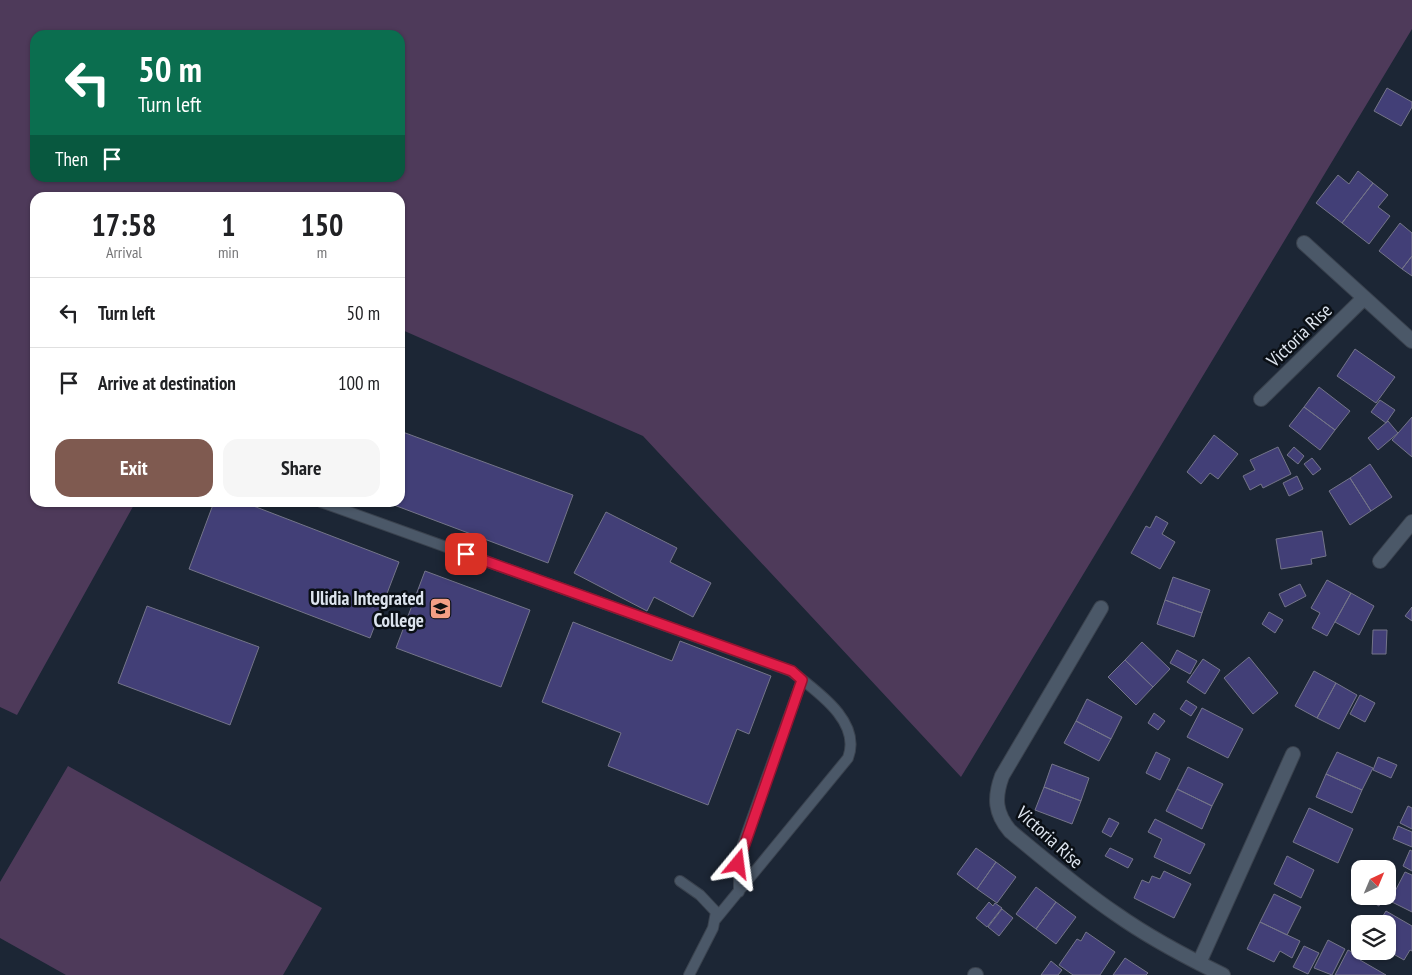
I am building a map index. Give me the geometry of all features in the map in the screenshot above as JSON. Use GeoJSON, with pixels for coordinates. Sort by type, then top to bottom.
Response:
{"type":"FeatureCollection","features":[{"type":"Feature","properties":{"kind":"street"},"geometry":{"type":"LineString","coordinates":[[1304,243],[1412,341]]}},
{"type":"Feature","properties":{"kind":"street","name":"Victoria Rise"},"geometry":{"type":"LineString","coordinates":[[1260,399],[1364,298]]}},
{"type":"Feature","properties":{"kind":"street"},"geometry":{"type":"LineString","coordinates":[[1380,561],[1412,522]]}},
{"type":"Feature","properties":{"kind":"street","name":"Victoria Rise"},"geometry":{"type":"LineString","coordinates":[[1101,608],[1002,776],[996,792],[997,808],[1002,821],[1010,831],[1072,883],[1116,915],[1162,944],[1222,975]]}},
{"type":"Feature","properties":{"kind":"street"},"geometry":{"type":"LineString","coordinates":[[1199,963],[1293,754]]}},
{"type":"Feature","properties":{"kind":"lane"},"geometry":{"type":"LineString","coordinates":[[334,507],[792,671],[830,704],[846,724],[851,738],[850,751],[844,764],[715,920],[689,975]]}},
{"type":"Feature","properties":{"kind":"lane"},"geometry":{"type":"LineString","coordinates":[[739,892],[739,855],[802,680]]}},
{"type":"Feature","properties":{"kind":"lane"},"geometry":{"type":"LineString","coordinates":[[680,881],[711,905],[716,912],[715,920]]}},
{"type":"Feature","properties":{"kind":"shaded area"},"geometry":{"type":"Polygon","coordinates":[[[0,0],[1412,0],[1412,29],[961,777],[643,436],[405,331],[405,192],[30,192],[30,507],[133,507],[17,715],[0,707],[0,0]]]}},
{"type":"Feature","properties":{"kind":"shaded area"},"geometry":{"type":"Polygon","coordinates":[[[68,766],[322,908],[283,975],[66,975],[0,938],[0,882],[68,766]]]}},
{"type":"Feature","properties":{"kind":"building"},"geometry":{"type":"Polygon","coordinates":[[[1387,88],[1412,102],[1412,107],[1401,126],[1374,111],[1387,88]]]}},
{"type":"Feature","properties":{"kind":"building"},"geometry":{"type":"Polygon","coordinates":[[[1358,171],[1373,183],[1342,223],[1316,203],[1338,175],[1349,184],[1358,171]]]}},
{"type":"Feature","properties":{"kind":"building"},"geometry":{"type":"Polygon","coordinates":[[[1373,183],[1388,195],[1378,207],[1390,216],[1369,244],[1342,223],[1373,183]]]}},
{"type":"Feature","properties":{"kind":"building"},"geometry":{"type":"Polygon","coordinates":[[[1400,223],[1412,233],[1412,256],[1402,269],[1379,251],[1400,223]]]}},
{"type":"Feature","properties":{"kind":"building"},"geometry":{"type":"Polygon","coordinates":[[[1412,256],[1412,276],[1402,269],[1412,256]]]}},
{"type":"Feature","properties":{"kind":"building"},"geometry":{"type":"Polygon","coordinates":[[[1355,349],[1395,377],[1376,403],[1337,376],[1355,349]]]}},
{"type":"Feature","properties":{"kind":"building"},"geometry":{"type":"Polygon","coordinates":[[[1319,387],[1350,411],[1335,430],[1304,407],[1319,387]]]}},
{"type":"Feature","properties":{"kind":"building"},"geometry":{"type":"Polygon","coordinates":[[[1380,400],[1395,410],[1386,423],[1371,412],[1380,400]]]}},
{"type":"Feature","properties":{"kind":"building"},"geometry":{"type":"Polygon","coordinates":[[[1304,407],[1335,430],[1320,450],[1289,426],[1304,407]]]}},
{"type":"Feature","properties":{"kind":"building"},"geometry":{"type":"Polygon","coordinates":[[[1412,417],[1412,457],[1392,440],[1412,417]]]}},
{"type":"Feature","properties":{"kind":"building"},"geometry":{"type":"Polygon","coordinates":[[[1388,421],[1398,433],[1378,450],[1368,438],[1388,421]]]}},
{"type":"Feature","properties":{"kind":"building"},"geometry":{"type":"Polygon","coordinates":[[[405,433],[573,495],[548,563],[399,507],[405,507],[405,433]]]}},
{"type":"Feature","properties":{"kind":"building"},"geometry":{"type":"Polygon","coordinates":[[[1214,435],[1238,454],[1218,479],[1210,473],[1201,484],[1187,472],[1214,435]]]}},
{"type":"Feature","properties":{"kind":"building"},"geometry":{"type":"Polygon","coordinates":[[[1278,447],[1291,474],[1263,488],[1261,484],[1250,490],[1243,476],[1255,470],[1250,460],[1278,447]]]}},
{"type":"Feature","properties":{"kind":"building"},"geometry":{"type":"Polygon","coordinates":[[[1294,447],[1304,456],[1298,464],[1287,455],[1294,447]]]}},
{"type":"Feature","properties":{"kind":"building"},"geometry":{"type":"Polygon","coordinates":[[[1312,458],[1321,469],[1313,475],[1304,464],[1312,458]]]}},
{"type":"Feature","properties":{"kind":"building"},"geometry":{"type":"Polygon","coordinates":[[[1370,464],[1392,497],[1371,511],[1350,478],[1370,464]]]}},
{"type":"Feature","properties":{"kind":"building"},"geometry":{"type":"Polygon","coordinates":[[[1297,476],[1303,489],[1289,496],[1283,483],[1297,476]]]}},
{"type":"Feature","properties":{"kind":"building"},"geometry":{"type":"Polygon","coordinates":[[[1350,478],[1371,511],[1350,525],[1329,491],[1350,478]]]}},
{"type":"Feature","properties":{"kind":"building"},"geometry":{"type":"Polygon","coordinates":[[[212,507],[256,507],[399,562],[370,638],[189,569],[212,507]]]}},
{"type":"Feature","properties":{"kind":"building"},"geometry":{"type":"Polygon","coordinates":[[[606,512],[677,548],[670,562],[711,583],[693,617],[654,597],[647,611],[574,573],[606,512]]]}},
{"type":"Feature","properties":{"kind":"building"},"geometry":{"type":"Polygon","coordinates":[[[1156,516],[1168,523],[1162,534],[1175,542],[1160,569],[1131,553],[1146,526],[1150,528],[1156,516]]]}},
{"type":"Feature","properties":{"kind":"building"},"geometry":{"type":"Polygon","coordinates":[[[1322,531],[1326,556],[1311,559],[1312,564],[1281,569],[1276,539],[1322,531]]]}},
{"type":"Feature","properties":{"kind":"building"},"geometry":{"type":"Polygon","coordinates":[[[425,571],[530,610],[501,687],[396,648],[425,571]]]}},
{"type":"Feature","properties":{"kind":"building"},"geometry":{"type":"Polygon","coordinates":[[[1173,577],[1210,590],[1202,613],[1165,600],[1173,577]]]}},
{"type":"Feature","properties":{"kind":"building"},"geometry":{"type":"Polygon","coordinates":[[[1327,580],[1351,593],[1327,636],[1312,628],[1320,613],[1311,608],[1327,580]]]}},
{"type":"Feature","properties":{"kind":"building"},"geometry":{"type":"Polygon","coordinates":[[[1300,584],[1306,596],[1285,607],[1279,594],[1300,584]]]}},
{"type":"Feature","properties":{"kind":"building"},"geometry":{"type":"Polygon","coordinates":[[[1351,593],[1374,606],[1359,635],[1335,622],[1351,593]]]}},
{"type":"Feature","properties":{"kind":"building"},"geometry":{"type":"Polygon","coordinates":[[[1165,600],[1202,613],[1194,637],[1157,624],[1165,600]]]}},
{"type":"Feature","properties":{"kind":"building"},"geometry":{"type":"Polygon","coordinates":[[[147,606],[259,647],[230,725],[118,683],[147,606]]]}},
{"type":"Feature","properties":{"kind":"building"},"geometry":{"type":"Polygon","coordinates":[[[1412,607],[1412,621],[1405,616],[1412,607]]]}},
{"type":"Feature","properties":{"kind":"building"},"geometry":{"type":"Polygon","coordinates":[[[1269,612],[1283,620],[1275,633],[1262,624],[1269,612]]]}},
{"type":"Feature","properties":{"kind":"building"},"geometry":{"type":"Polygon","coordinates":[[[573,622],[672,661],[680,641],[771,676],[749,734],[737,729],[708,805],[608,766],[621,733],[542,702],[573,622]]]}},
{"type":"Feature","properties":{"kind":"building"},"geometry":{"type":"Polygon","coordinates":[[[1373,630],[1387,630],[1386,654],[1372,654],[1373,630]]]}},
{"type":"Feature","properties":{"kind":"building"},"geometry":{"type":"Polygon","coordinates":[[[1142,642],[1170,669],[1153,687],[1125,660],[1142,642]]]}},
{"type":"Feature","properties":{"kind":"building"},"geometry":{"type":"Polygon","coordinates":[[[1177,650],[1197,661],[1190,674],[1170,663],[1177,650]]]}},
{"type":"Feature","properties":{"kind":"building"},"geometry":{"type":"Polygon","coordinates":[[[1249,657],[1278,693],[1253,714],[1224,678],[1249,657]]]}},
{"type":"Feature","properties":{"kind":"building"},"geometry":{"type":"Polygon","coordinates":[[[1203,659],[1220,670],[1205,694],[1187,682],[1203,659]]]}},
{"type":"Feature","properties":{"kind":"building"},"geometry":{"type":"Polygon","coordinates":[[[1125,660],[1153,687],[1136,705],[1108,677],[1125,660]]]}},
{"type":"Feature","properties":{"kind":"building"},"geometry":{"type":"Polygon","coordinates":[[[1314,671],[1336,683],[1317,718],[1295,706],[1314,671]]]}},
{"type":"Feature","properties":{"kind":"building"},"geometry":{"type":"Polygon","coordinates":[[[1336,683],[1357,695],[1339,729],[1317,718],[1336,683]]]}},
{"type":"Feature","properties":{"kind":"building"},"geometry":{"type":"Polygon","coordinates":[[[1360,695],[1375,703],[1365,722],[1350,714],[1360,695]]]}},
{"type":"Feature","properties":{"kind":"building"},"geometry":{"type":"Polygon","coordinates":[[[1087,699],[1122,717],[1111,739],[1076,721],[1087,699]]]}},
{"type":"Feature","properties":{"kind":"building"},"geometry":{"type":"Polygon","coordinates":[[[1186,700],[1197,707],[1191,716],[1180,709],[1186,700]]]}},
{"type":"Feature","properties":{"kind":"building"},"geometry":{"type":"Polygon","coordinates":[[[1202,708],[1243,729],[1228,758],[1187,737],[1202,708]]]}},
{"type":"Feature","properties":{"kind":"building"},"geometry":{"type":"Polygon","coordinates":[[[1154,713],[1165,721],[1158,730],[1148,723],[1154,713]]]}},
{"type":"Feature","properties":{"kind":"building"},"geometry":{"type":"Polygon","coordinates":[[[1076,721],[1111,739],[1099,761],[1064,743],[1076,721]]]}},
{"type":"Feature","properties":{"kind":"building"},"geometry":{"type":"Polygon","coordinates":[[[1156,752],[1170,759],[1160,780],[1146,773],[1156,752]]]}},
{"type":"Feature","properties":{"kind":"building"},"geometry":{"type":"Polygon","coordinates":[[[1337,752],[1373,768],[1362,790],[1326,774],[1337,752]]]}},
{"type":"Feature","properties":{"kind":"building"},"geometry":{"type":"Polygon","coordinates":[[[1378,757],[1397,765],[1391,778],[1373,770],[1378,757]]]}},
{"type":"Feature","properties":{"kind":"building"},"geometry":{"type":"Polygon","coordinates":[[[1052,764],[1089,778],[1081,801],[1044,787],[1052,764]]]}},
{"type":"Feature","properties":{"kind":"building"},"geometry":{"type":"Polygon","coordinates":[[[1188,767],[1223,784],[1212,806],[1177,789],[1188,767]]]}},
{"type":"Feature","properties":{"kind":"building"},"geometry":{"type":"Polygon","coordinates":[[[1326,774],[1362,790],[1352,813],[1316,797],[1326,774]]]}},
{"type":"Feature","properties":{"kind":"building"},"geometry":{"type":"Polygon","coordinates":[[[1044,787],[1081,801],[1072,824],[1035,810],[1044,787]]]}},
{"type":"Feature","properties":{"kind":"building"},"geometry":{"type":"Polygon","coordinates":[[[1177,789],[1212,806],[1202,829],[1166,811],[1177,789]]]}},
{"type":"Feature","properties":{"kind":"building"},"geometry":{"type":"Polygon","coordinates":[[[1408,806],[1412,808],[1412,829],[1400,823],[1408,806]]]}},
{"type":"Feature","properties":{"kind":"building"},"geometry":{"type":"Polygon","coordinates":[[[1309,808],[1353,829],[1338,863],[1293,842],[1309,808]]]}},
{"type":"Feature","properties":{"kind":"building"},"geometry":{"type":"Polygon","coordinates":[[[1109,818],[1119,823],[1111,837],[1102,832],[1109,818]]]}},
{"type":"Feature","properties":{"kind":"building"},"geometry":{"type":"Polygon","coordinates":[[[1155,819],[1205,844],[1190,874],[1154,857],[1162,839],[1148,832],[1155,819]]]}},
{"type":"Feature","properties":{"kind":"building"},"geometry":{"type":"Polygon","coordinates":[[[1398,826],[1412,832],[1412,847],[1393,839],[1398,826]]]}},
{"type":"Feature","properties":{"kind":"building"},"geometry":{"type":"Polygon","coordinates":[[[976,848],[996,862],[977,889],[957,874],[976,848]]]}},
{"type":"Feature","properties":{"kind":"building"},"geometry":{"type":"Polygon","coordinates":[[[1110,848],[1133,859],[1128,868],[1105,856],[1110,848]]]}},
{"type":"Feature","properties":{"kind":"building"},"geometry":{"type":"Polygon","coordinates":[[[1410,850],[1412,851],[1412,871],[1403,866],[1410,850]]]}},
{"type":"Feature","properties":{"kind":"building"},"geometry":{"type":"Polygon","coordinates":[[[1287,856],[1314,870],[1301,898],[1274,884],[1287,856]]]}},
{"type":"Feature","properties":{"kind":"building"},"geometry":{"type":"Polygon","coordinates":[[[996,862],[1016,877],[997,903],[977,889],[996,862]]]}},
{"type":"Feature","properties":{"kind":"building"},"geometry":{"type":"Polygon","coordinates":[[[1164,871],[1191,884],[1174,918],[1134,898],[1142,880],[1149,883],[1152,876],[1160,879],[1164,871]]]}},
{"type":"Feature","properties":{"kind":"building"},"geometry":{"type":"Polygon","coordinates":[[[1405,872],[1412,875],[1412,912],[1396,904],[1396,889],[1405,872]]]}},
{"type":"Feature","properties":{"kind":"building"},"geometry":{"type":"Polygon","coordinates":[[[1036,887],[1056,902],[1036,929],[1016,914],[1036,887]]]}},
{"type":"Feature","properties":{"kind":"building"},"geometry":{"type":"Polygon","coordinates":[[[1274,894],[1301,907],[1287,935],[1260,922],[1274,894]]]}},
{"type":"Feature","properties":{"kind":"building"},"geometry":{"type":"Polygon","coordinates":[[[989,902],[993,906],[995,903],[1002,908],[987,927],[976,918],[989,902]]]}},
{"type":"Feature","properties":{"kind":"building"},"geometry":{"type":"Polygon","coordinates":[[[1056,902],[1076,917],[1056,944],[1036,929],[1056,902]]]}},
{"type":"Feature","properties":{"kind":"building"},"geometry":{"type":"Polygon","coordinates":[[[1002,909],[1013,918],[999,936],[988,927],[1002,909]]]}},
{"type":"Feature","properties":{"kind":"building"},"geometry":{"type":"Polygon","coordinates":[[[1386,911],[1393,915],[1384,915],[1386,911]]]}},
{"type":"Feature","properties":{"kind":"building"},"geometry":{"type":"Polygon","coordinates":[[[1396,917],[1412,926],[1412,951],[1410,950],[1404,960],[1396,956],[1396,917]]]}},
{"type":"Feature","properties":{"kind":"building"},"geometry":{"type":"Polygon","coordinates":[[[1260,922],[1300,941],[1292,958],[1280,951],[1274,962],[1247,949],[1260,922]]]}},
{"type":"Feature","properties":{"kind":"building"},"geometry":{"type":"Polygon","coordinates":[[[1086,932],[1115,952],[1100,975],[1073,975],[1059,965],[1077,939],[1081,941],[1086,932]]]}},
{"type":"Feature","properties":{"kind":"building"},"geometry":{"type":"Polygon","coordinates":[[[1328,940],[1345,949],[1332,975],[1314,968],[1328,940]]]}},
{"type":"Feature","properties":{"kind":"building"},"geometry":{"type":"Polygon","coordinates":[[[1304,946],[1319,953],[1308,974],[1293,967],[1304,946]]]}},
{"type":"Feature","properties":{"kind":"building"},"geometry":{"type":"Polygon","coordinates":[[[1348,950],[1351,952],[1351,960],[1360,960],[1386,975],[1335,975],[1348,950]]]}},
{"type":"Feature","properties":{"kind":"building"},"geometry":{"type":"Polygon","coordinates":[[[1125,958],[1148,973],[1146,975],[1113,975],[1125,958]]]}},
{"type":"Feature","properties":{"kind":"building"},"geometry":{"type":"Polygon","coordinates":[[[1051,961],[1062,970],[1058,975],[1041,975],[1051,961]]]}},
{"type":"Feature","properties":{"kind":"place","name":"Ulidia Integrated College"},"geometry":{"type":"Point","coordinates":[440,609]}},
{"type":"Feature","properties":{"kind":"route"},"geometry":{"type":"LineString","coordinates":[[466,554],[792,671],[802,680],[739,855],[738,864]]}}]}
